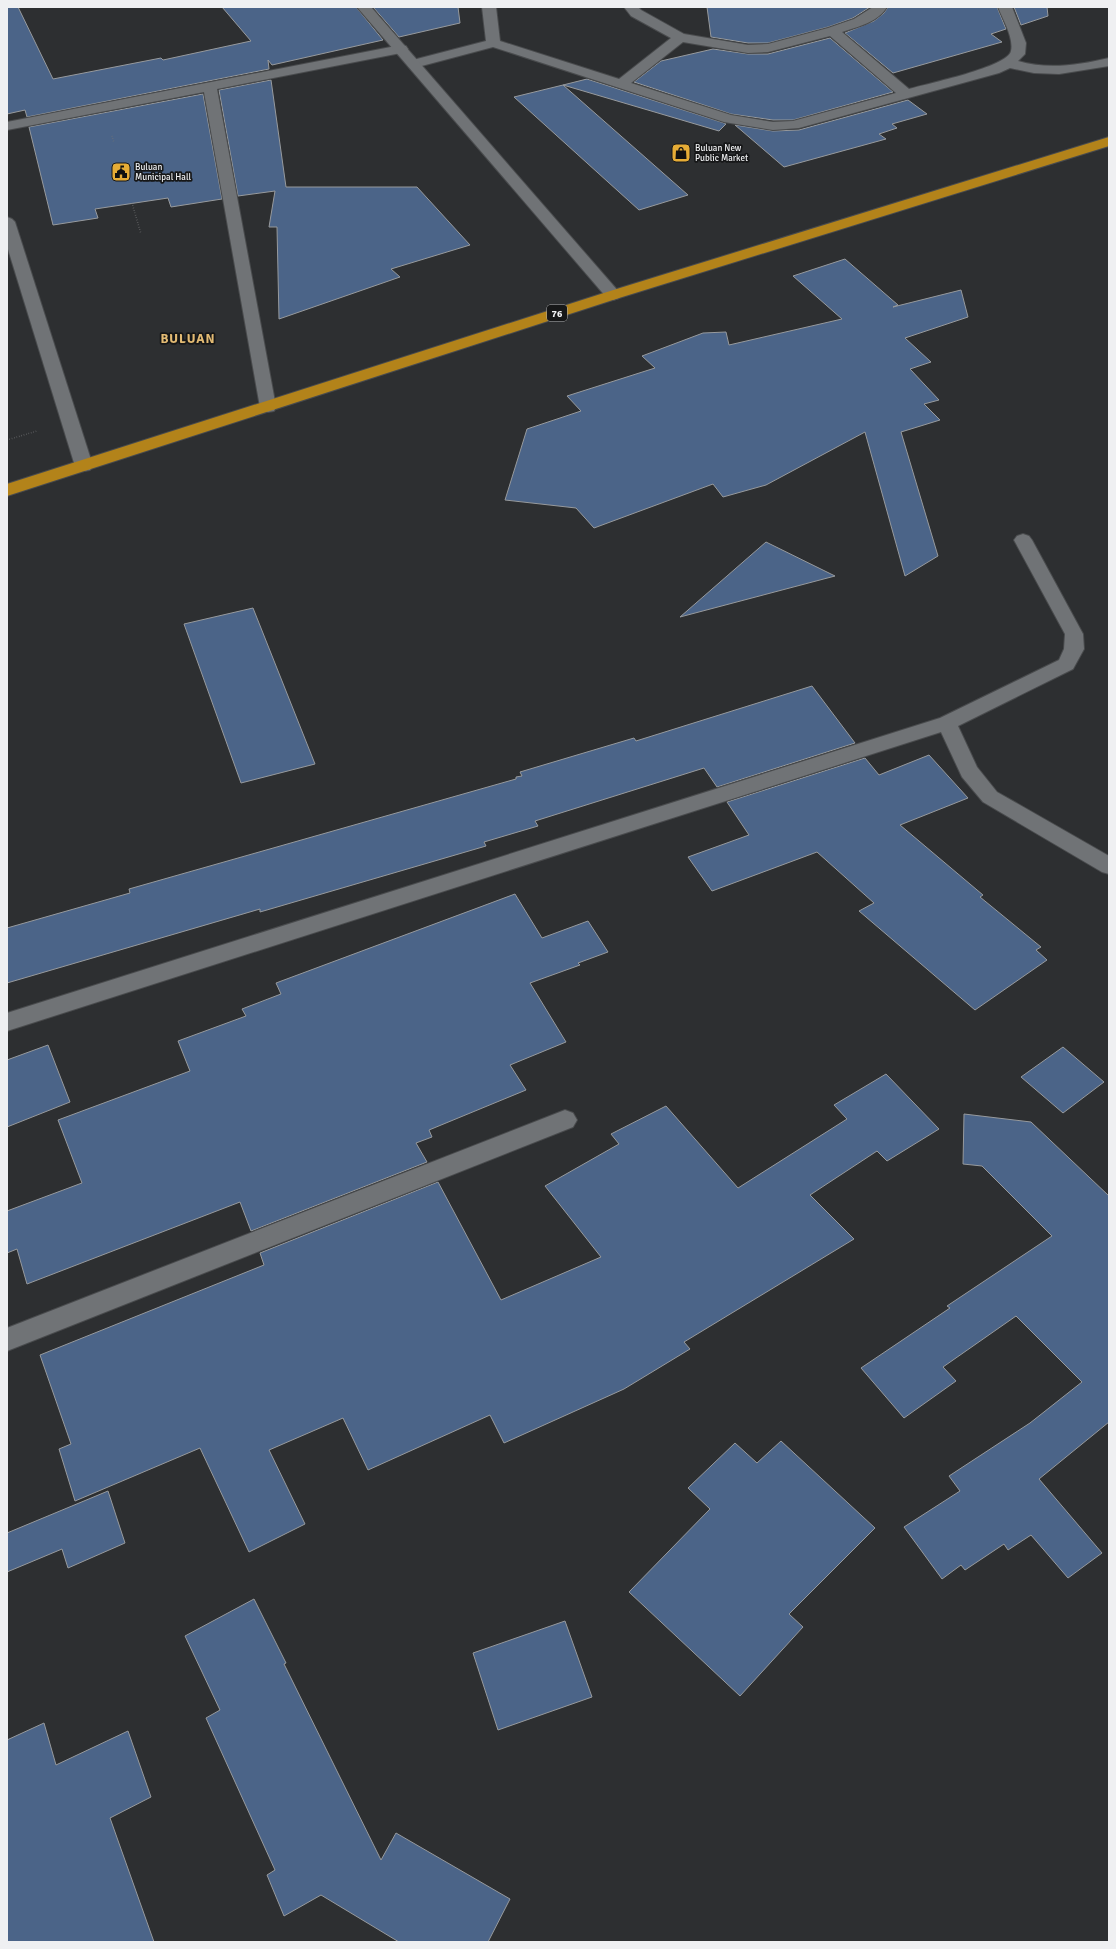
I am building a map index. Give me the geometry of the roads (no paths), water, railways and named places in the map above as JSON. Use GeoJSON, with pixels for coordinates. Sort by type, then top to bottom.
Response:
{"type":"FeatureCollection","features":[{"type":"Feature","properties":{"kind":"highway","name":"76"},"geometry":{"type":"LineString","coordinates":[[7,490],[613,295],[1109,141]]}},
{"type":"Feature","properties":{"kind":"street"},"geometry":{"type":"LineString","coordinates":[[364,7],[613,295]]}},
{"type":"Feature","properties":{"kind":"street"},"geometry":{"type":"LineString","coordinates":[[489,7],[493,43]]}},
{"type":"Feature","properties":{"kind":"street"},"geometry":{"type":"LineString","coordinates":[[631,7],[636,13],[680,37],[748,49],[768,48],[833,31],[859,22],[877,12],[880,7]]}},
{"type":"Feature","properties":{"kind":"street"},"geometry":{"type":"LineString","coordinates":[[414,64],[493,43],[729,119],[773,126],[794,125],[994,70],[1009,63],[1018,54],[1019,43],[1005,7]]}},
{"type":"Feature","properties":{"kind":"street"},"geometry":{"type":"LineString","coordinates":[[833,31],[906,94]]}},
{"type":"Feature","properties":{"kind":"street"},"geometry":{"type":"LineString","coordinates":[[622,84],[680,37]]}},
{"type":"Feature","properties":{"kind":"street"},"geometry":{"type":"LineString","coordinates":[[7,126],[401,49]]}},
{"type":"Feature","properties":{"kind":"street"},"geometry":{"type":"LineString","coordinates":[[1009,63],[1032,69],[1056,71],[1077,69],[1109,62]]}},
{"type":"Feature","properties":{"kind":"street"},"geometry":{"type":"LineString","coordinates":[[210,87],[268,407]]}},
{"type":"Feature","properties":{"kind":"street"},"geometry":{"type":"LineString","coordinates":[[7,222],[84,466]]}},
{"type":"Feature","properties":{"kind":"street"},"geometry":{"type":"LineString","coordinates":[[7,1022],[947,723],[1066,664],[1074,649],[1074,634],[1023,540]]}},
{"type":"Feature","properties":{"kind":"street"},"geometry":{"type":"LineString","coordinates":[[947,723],[966,768],[978,786],[990,797],[1109,866]]}},
{"type":"Feature","properties":{"kind":"street"},"geometry":{"type":"LineString","coordinates":[[7,1340],[565,1120]]}},
{"type":"Feature","properties":{"kind":"place","name":"Buluan New Public Market"},"geometry":{"type":"Point","coordinates":[681,153]}},
{"type":"Feature","properties":{"kind":"place","name":"Buluan Municipal Hall"},"geometry":{"type":"Point","coordinates":[121,172]}},
{"type":"Feature","properties":{"kind":"district","name":"BULUAN"},"geometry":{"type":"Point","coordinates":[188,338]}}]}
